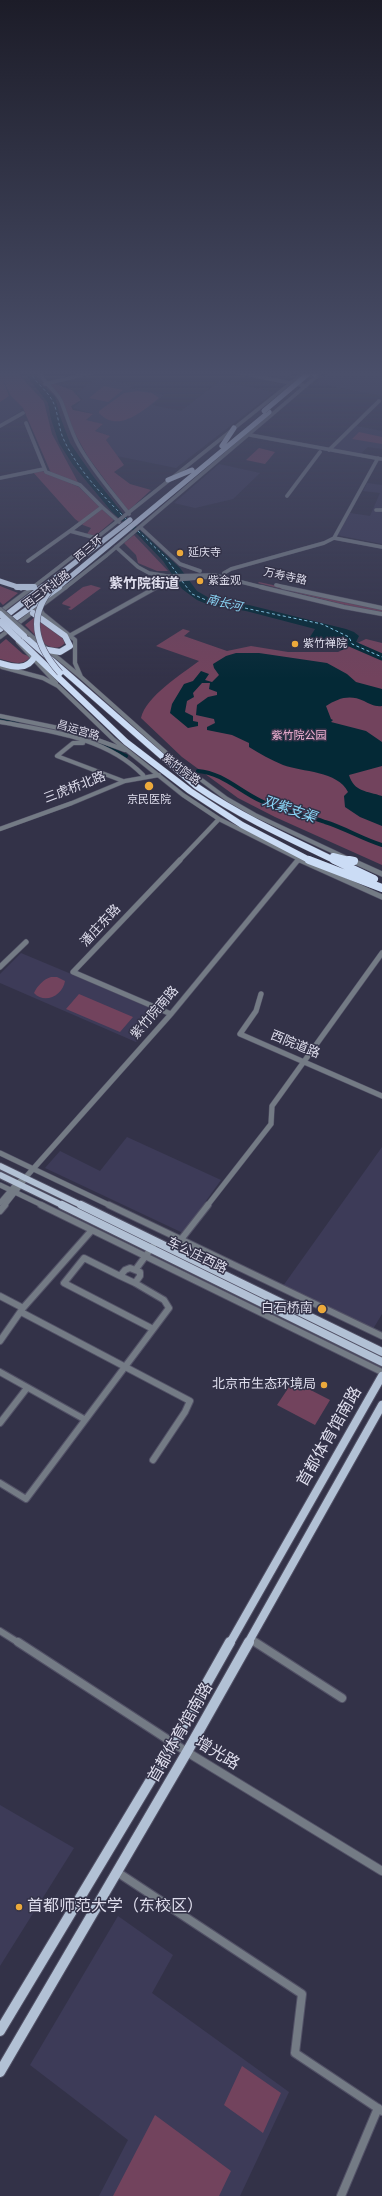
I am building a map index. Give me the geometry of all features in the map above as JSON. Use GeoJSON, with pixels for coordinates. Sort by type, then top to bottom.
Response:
{"type":"FeatureCollection","features":[{"type":"Feature","properties":{"kind":"highway"},"geometry":{"type":"LineString","coordinates":[[168,480],[184,473]]}},
{"type":"Feature","properties":{"kind":"highway","name":"西三环"},"geometry":{"type":"LineString","coordinates":[[0,629],[65,578],[131,517],[187,473]]}},
{"type":"Feature","properties":{"kind":"highway","name":"西三环"},"geometry":{"type":"LineString","coordinates":[[131,517],[189,473]]}},
{"type":"Feature","properties":{"kind":"highway"},"geometry":{"type":"LineString","coordinates":[[131,517],[156,512]]}},
{"type":"Feature","properties":{"kind":"highway","name":"西三环"},"geometry":{"type":"LineString","coordinates":[[0,621],[123,525]]}},
{"type":"Feature","properties":{"kind":"highway"},"geometry":{"type":"LineString","coordinates":[[63,564],[92,548]]}},
{"type":"Feature","properties":{"kind":"highway"},"geometry":{"type":"LineString","coordinates":[[54,596],[65,578]]}},
{"type":"Feature","properties":{"kind":"highway"},"geometry":{"type":"LineString","coordinates":[[65,578],[54,588],[44,603],[39,626],[44,648],[61,673],[190,791]]}},
{"type":"Feature","properties":{"kind":"highway"},"geometry":{"type":"LineString","coordinates":[[0,583],[22,588],[34,587]]}},
{"type":"Feature","properties":{"kind":"highway"},"geometry":{"type":"LineString","coordinates":[[0,583],[18,589],[23,595]]}},
{"type":"Feature","properties":{"kind":"highway"},"geometry":{"type":"LineString","coordinates":[[33,612],[65,636],[69,643],[68,648],[64,651],[48,651],[38,648]]}},
{"type":"Feature","properties":{"kind":"highway","name":"紫竹院路"},"geometry":{"type":"LineString","coordinates":[[0,613],[196,786],[222,804],[319,853],[382,882]]}},
{"type":"Feature","properties":{"kind":"highway","name":"紫竹院路"},"geometry":{"type":"LineString","coordinates":[[0,621],[34,658],[126,742],[190,791],[242,825],[307,859],[382,888]]}},
{"type":"Feature","properties":{"kind":"highway"},"geometry":{"type":"LineString","coordinates":[[0,663],[12,666],[24,666],[34,658]]}},
{"type":"Feature","properties":{"kind":"highway"},"geometry":{"type":"LineString","coordinates":[[61,673],[177,774],[196,786]]}},
{"type":"Feature","properties":{"kind":"highway"},"geometry":{"type":"LineString","coordinates":[[98,692],[114,713]]}},
{"type":"Feature","properties":{"kind":"highway"},"geometry":{"type":"LineString","coordinates":[[72,699],[100,718]]}},
{"type":"Feature","properties":{"kind":"highway"},"geometry":{"type":"LineString","coordinates":[[242,825],[277,849]]}},
{"type":"Feature","properties":{"kind":"highway"},"geometry":{"type":"LineString","coordinates":[[319,853],[354,861]]}},
{"type":"Feature","properties":{"kind":"highway"},"geometry":{"type":"LineString","coordinates":[[307,859],[348,880]]}},
{"type":"Feature","properties":{"kind":"main road","name":"车公庄西路"},"geometry":{"type":"LineString","coordinates":[[0,1166],[21,1182]]}},
{"type":"Feature","properties":{"kind":"main road","name":"车公庄西路"},"geometry":{"type":"LineString","coordinates":[[0,1175],[21,1182],[153,1245],[381,1358]]}},
{"type":"Feature","properties":{"kind":"main road","name":"首都体育馆南路"},"geometry":{"type":"LineString","coordinates":[[0,2031],[173,1743],[382,1376]]}},
{"type":"Feature","properties":{"kind":"main road","name":"首都体育馆南路"},"geometry":{"type":"LineString","coordinates":[[0,2072],[188,1752],[382,1405]]}},
{"type":"Feature","properties":{"kind":"street"},"geometry":{"type":"LineString","coordinates":[[0,478],[20,473]]}},
{"type":"Feature","properties":{"kind":"street"},"geometry":{"type":"LineString","coordinates":[[49,473],[80,485],[123,525]]}},
{"type":"Feature","properties":{"kind":"street"},"geometry":{"type":"LineString","coordinates":[[98,473],[131,517]]}},
{"type":"Feature","properties":{"kind":"street","name":"西三环北路"},"geometry":{"type":"LineString","coordinates":[[0,613],[96,538],[123,525],[176,473]]}},
{"type":"Feature","properties":{"kind":"street","name":"西三环北路"},"geometry":{"type":"LineString","coordinates":[[0,637],[132,534],[156,512],[204,473]]}},
{"type":"Feature","properties":{"kind":"street"},"geometry":{"type":"LineString","coordinates":[[287,496],[304,473]]}},
{"type":"Feature","properties":{"kind":"street"},"geometry":{"type":"LineString","coordinates":[[224,573],[231,569],[324,543],[334,538],[372,473]]}},
{"type":"Feature","properties":{"kind":"street"},"geometry":{"type":"LineString","coordinates":[[28,561],[102,507]]}},
{"type":"Feature","properties":{"kind":"street"},"geometry":{"type":"LineString","coordinates":[[376,510],[382,510]]}},
{"type":"Feature","properties":{"kind":"street"},"geometry":{"type":"LineString","coordinates":[[140,527],[180,564],[200,571]]}},
{"type":"Feature","properties":{"kind":"street"},"geometry":{"type":"LineString","coordinates":[[70,531],[96,538]]}},
{"type":"Feature","properties":{"kind":"street"},"geometry":{"type":"LineString","coordinates":[[334,538],[382,547]]}},
{"type":"Feature","properties":{"kind":"street"},"geometry":{"type":"LineString","coordinates":[[117,546],[145,571],[159,576],[184,573]]}},
{"type":"Feature","properties":{"kind":"street","name":"万寿寺路"},"geometry":{"type":"LineString","coordinates":[[184,573],[200,571],[224,573],[265,582]]}},
{"type":"Feature","properties":{"kind":"street","name":"万寿寺路"},"geometry":{"type":"LineString","coordinates":[[184,573],[198,573],[227,577],[344,607],[382,614]]}},
{"type":"Feature","properties":{"kind":"street"},"geometry":{"type":"LineString","coordinates":[[71,635],[131,600],[174,580],[227,577]]}},
{"type":"Feature","properties":{"kind":"street","name":"万寿寺路"},"geometry":{"type":"LineString","coordinates":[[272,584],[382,608]]}},
{"type":"Feature","properties":{"kind":"street"},"geometry":{"type":"LineString","coordinates":[[39,608],[43,614],[71,635],[75,640],[75,663],[81,677]]}},
{"type":"Feature","properties":{"kind":"street"},"geometry":{"type":"LineString","coordinates":[[0,609],[27,636]]}},
{"type":"Feature","properties":{"kind":"street","name":"紫竹院路"},"geometry":{"type":"LineString","coordinates":[[0,626],[16,639]]}},
{"type":"Feature","properties":{"kind":"street","name":"紫竹院路"},"geometry":{"type":"LineString","coordinates":[[27,636],[81,677],[172,758],[227,799],[255,815],[382,874]]}},
{"type":"Feature","properties":{"kind":"street","name":"紫竹院路"},"geometry":{"type":"LineString","coordinates":[[34,658],[58,686]]}},
{"type":"Feature","properties":{"kind":"street"},"geometry":{"type":"LineString","coordinates":[[0,666],[43,678],[58,686],[113,739],[183,795],[219,819],[253,838],[348,880],[382,897]]}},
{"type":"Feature","properties":{"kind":"street"},"geometry":{"type":"LineString","coordinates":[[0,716],[72,731],[102,741],[130,753]]}},
{"type":"Feature","properties":{"kind":"street","name":"昌运宫路"},"geometry":{"type":"LineString","coordinates":[[0,722],[60,734],[87,743],[127,760],[143,775]]}},
{"type":"Feature","properties":{"kind":"street","name":"昌运宫路"},"geometry":{"type":"LineString","coordinates":[[113,739],[87,743],[73,743],[57,756],[123,781]]}},
{"type":"Feature","properties":{"kind":"street","name":"三虎桥北路"},"geometry":{"type":"LineString","coordinates":[[0,829],[51,808],[71,803],[123,781],[143,775],[159,775]]}},
{"type":"Feature","properties":{"kind":"street","name":"潘庄东路"},"geometry":{"type":"LineString","coordinates":[[171,1014],[73,972],[219,819]]}},
{"type":"Feature","properties":{"kind":"street","name":"紫竹院南路"},"geometry":{"type":"LineString","coordinates":[[0,1203],[33,1169],[171,1014],[298,859]]}},
{"type":"Feature","properties":{"kind":"street"},"geometry":{"type":"LineString","coordinates":[[0,966],[26,942]]}},
{"type":"Feature","properties":{"kind":"street"},"geometry":{"type":"LineString","coordinates":[[180,1241],[271,1124],[272,1106],[306,1061],[382,953]]}},
{"type":"Feature","properties":{"kind":"street","name":"西院道路"},"geometry":{"type":"LineString","coordinates":[[261,994],[256,1011],[240,1034],[306,1061],[382,1096]]}},
{"type":"Feature","properties":{"kind":"street"},"geometry":{"type":"LineString","coordinates":[[0,1152],[180,1241],[382,1336]]}},
{"type":"Feature","properties":{"kind":"street"},"geometry":{"type":"LineString","coordinates":[[0,1185],[382,1372]]}},
{"type":"Feature","properties":{"kind":"street","name":"紫竹院南路"},"geometry":{"type":"LineString","coordinates":[[0,1211],[13,1191]]}},
{"type":"Feature","properties":{"kind":"street"},"geometry":{"type":"LineString","coordinates":[[0,1341],[22,1310],[92,1230]]}},
{"type":"Feature","properties":{"kind":"street"},"geometry":{"type":"LineString","coordinates":[[136,1269],[153,1245]]}},
{"type":"Feature","properties":{"kind":"street"},"geometry":{"type":"LineString","coordinates":[[0,1483],[26,1499],[84,1419],[126,1366],[153,1329],[168,1308],[164,1300],[135,1283],[84,1258],[64,1282],[153,1329]]}},
{"type":"Feature","properties":{"kind":"street"},"geometry":{"type":"LineString","coordinates":[[120,1276],[124,1269],[130,1267],[136,1269],[140,1272],[140,1276],[135,1283]]}},
{"type":"Feature","properties":{"kind":"street"},"geometry":{"type":"LineString","coordinates":[[0,1296],[22,1310],[190,1400],[185,1412],[153,1460]]}},
{"type":"Feature","properties":{"kind":"street"},"geometry":{"type":"LineString","coordinates":[[0,1372],[84,1419]]}},
{"type":"Feature","properties":{"kind":"street"},"geometry":{"type":"LineString","coordinates":[[0,1423],[27,1388]]}},
{"type":"Feature","properties":{"kind":"street","name":"增光路"},"geometry":{"type":"LineString","coordinates":[[0,1631],[173,1743],[382,1870]]}},
{"type":"Feature","properties":{"kind":"street"},"geometry":{"type":"LineString","coordinates":[[251,1640],[342,1698]]}},
{"type":"Feature","properties":{"kind":"street"},"geometry":{"type":"LineString","coordinates":[[117,1872],[302,1994],[295,2053],[380,2109],[341,2196]]}},
{"type":"Feature","properties":{"kind":"shaded area"},"geometry":{"type":"Polygon","coordinates":[[[208,473],[260,473],[233,499],[195,508],[174,503],[208,473]]]}},
{"type":"Feature","properties":{"kind":"shaded area"},"geometry":{"type":"Polygon","coordinates":[[[367,483],[382,485],[382,544],[337,535],[350,513],[370,516],[380,493],[363,491],[367,483]]]}},
{"type":"Feature","properties":{"kind":"shaded area"},"geometry":{"type":"Polygon","coordinates":[[[21,953],[162,1012],[136,1042],[0,983],[0,974],[21,953]]]}},
{"type":"Feature","properties":{"kind":"shaded area"},"geometry":{"type":"Polygon","coordinates":[[[127,1137],[221,1180],[183,1233],[45,1168],[60,1151],[100,1171],[127,1137]]]}},
{"type":"Feature","properties":{"kind":"shaded area"},"geometry":{"type":"Polygon","coordinates":[[[382,1147],[382,1314],[373,1329],[283,1286],[382,1147]]]}},
{"type":"Feature","properties":{"kind":"shaded area","name":"首都师范大学（东校区）"},"geometry":{"type":"Polygon","coordinates":[[[0,1805],[74,1848],[0,1966],[0,1805]]]}},
{"type":"Feature","properties":{"kind":"shaded area"},"geometry":{"type":"Polygon","coordinates":[[[118,1916],[173,1955],[152,1993],[289,2092],[240,2196],[99,2196],[128,2140],[30,2065],[118,1916]]]}},
{"type":"Feature","properties":{"kind":"green space"},"geometry":{"type":"Polygon","coordinates":[[[34,473],[48,473],[79,487],[114,520],[95,536],[87,534],[91,528],[83,525],[75,519],[34,473]]]}},
{"type":"Feature","properties":{"kind":"green space"},"geometry":{"type":"Polygon","coordinates":[[[52,473],[73,473],[79,484],[52,473]]]}},
{"type":"Feature","properties":{"kind":"green space"},"geometry":{"type":"Polygon","coordinates":[[[100,473],[116,473],[130,484],[151,490],[128,511],[100,473]]]}},
{"type":"Feature","properties":{"kind":"green space"},"geometry":{"type":"Polygon","coordinates":[[[134,535],[168,571],[157,571],[138,563],[136,555],[124,543],[134,535]]]}},
{"type":"Feature","properties":{"kind":"green space"},"geometry":{"type":"Polygon","coordinates":[[[258,583],[382,609],[382,612],[349,606],[258,583]]]}},
{"type":"Feature","properties":{"kind":"green space"},"geometry":{"type":"Polygon","coordinates":[[[91,585],[101,588],[71,610],[68,609],[71,607],[62,604],[83,587],[91,585]]]}},
{"type":"Feature","properties":{"kind":"green space"},"geometry":{"type":"Polygon","coordinates":[[[0,586],[18,593],[3,605],[0,602],[0,586]]]}},
{"type":"Feature","properties":{"kind":"green space"},"geometry":{"type":"Polygon","coordinates":[[[36,616],[61,633],[65,643],[60,647],[54,648],[38,639],[25,625],[36,616]]]}},
{"type":"Feature","properties":{"kind":"green space","name":"紫竹院公园"},"geometry":{"type":"Polygon","coordinates":[[[183,629],[190,631],[184,636],[227,651],[251,646],[288,652],[338,652],[366,639],[382,643],[382,865],[275,817],[238,798],[182,757],[141,718],[144,710],[157,694],[174,679],[199,661],[156,646],[183,629]]]}},
{"type":"Feature","properties":{"kind":"green space"},"geometry":{"type":"Polygon","coordinates":[[[6,639],[23,654],[31,657],[20,663],[0,659],[0,644],[6,639]]]}},
{"type":"Feature","properties":{"kind":"green space"},"geometry":{"type":"Polygon","coordinates":[[[57,977],[65,981],[64,986],[53,997],[38,997],[34,993],[37,988],[46,979],[57,977]]]}},
{"type":"Feature","properties":{"kind":"green space"},"geometry":{"type":"Polygon","coordinates":[[[79,994],[133,1017],[120,1032],[66,1009],[79,994]]]}},
{"type":"Feature","properties":{"kind":"green space"},"geometry":{"type":"Polygon","coordinates":[[[293,1381],[330,1400],[315,1425],[277,1405],[293,1381]]]}},
{"type":"Feature","properties":{"kind":"green space"},"geometry":{"type":"Polygon","coordinates":[[[242,2066],[281,2093],[263,2133],[224,2105],[242,2066]]]}},
{"type":"Feature","properties":{"kind":"green space"},"geometry":{"type":"Polygon","coordinates":[[[155,2115],[231,2171],[219,2196],[113,2196],[155,2115]]]}},
{"type":"Feature","properties":{"kind":"water"},"geometry":{"type":"Polygon","coordinates":[[[80,473],[91,473],[124,515],[180,568],[197,591],[211,599],[249,605],[346,629],[359,636],[356,642],[342,650],[328,646],[331,641],[310,637],[315,629],[246,611],[209,605],[197,600],[182,589],[163,561],[138,535],[112,512],[80,473]]]}},
{"type":"Feature","properties":{"kind":"water"},"geometry":{"type":"Polygon","coordinates":[[[236,653],[259,653],[327,663],[347,674],[356,682],[382,689],[382,706],[375,706],[359,699],[349,697],[340,699],[326,706],[331,719],[333,720],[331,722],[366,731],[382,742],[382,766],[349,775],[351,781],[358,788],[366,792],[382,796],[382,826],[360,817],[345,807],[344,796],[348,792],[343,785],[336,780],[319,773],[283,765],[257,752],[249,747],[249,743],[232,735],[207,730],[207,727],[215,723],[214,719],[196,715],[197,705],[208,697],[217,695],[217,692],[209,689],[210,683],[202,683],[193,693],[194,697],[187,701],[185,712],[193,716],[193,721],[198,722],[198,726],[188,728],[170,713],[172,704],[184,684],[193,681],[201,671],[209,674],[205,680],[212,682],[219,675],[213,664],[226,656],[236,653]]]}},
{"type":"Feature","properties":{"kind":"waterway","name":"南长河"},"geometry":{"type":"LineString","coordinates":[[345,636],[349,637],[352,644],[382,657]]}},
{"type":"Feature","properties":{"kind":"waterway","name":"双紫支渠"},"geometry":{"type":"LineString","coordinates":[[0,718],[17,722]]}},
{"type":"Feature","properties":{"kind":"waterway","name":"双紫支渠"},"geometry":{"type":"LineString","coordinates":[[45,727],[87,739],[126,756]]}},
{"type":"Feature","properties":{"kind":"waterway","name":"双紫支渠"},"geometry":{"type":"LineString","coordinates":[[198,771],[215,775],[253,797],[269,804],[332,824],[382,845]]}},
{"type":"Feature","properties":{"kind":"ferry route"},"geometry":{"type":"LineString","coordinates":[[85,473],[99,491],[126,519]]}},
{"type":"Feature","properties":{"kind":"ferry route"},"geometry":{"type":"LineString","coordinates":[[138,531],[166,558],[178,575]]}},
{"type":"Feature","properties":{"kind":"ferry route"},"geometry":{"type":"LineString","coordinates":[[182,581],[192,594],[206,600],[322,624],[349,637],[352,644],[382,657]]}},
{"type":"Feature","properties":{"kind":"place","name":"延庆寺"},"geometry":{"type":"Point","coordinates":[180,553]}},
{"type":"Feature","properties":{"kind":"place","name":"紫金观"},"geometry":{"type":"Point","coordinates":[200,581]}},
{"type":"Feature","properties":{"kind":"place","name":"紫竹禅院"},"geometry":{"type":"Point","coordinates":[295,644]}},
{"type":"Feature","properties":{"kind":"place","name":"京民医院"},"geometry":{"type":"Point","coordinates":[149,786]}},
{"type":"Feature","properties":{"kind":"place","name":"白石桥南"},"geometry":{"type":"Point","coordinates":[322,1309]}},
{"type":"Feature","properties":{"kind":"place","name":"北京市生态环境局"},"geometry":{"type":"Point","coordinates":[324,1385]}},
{"type":"Feature","properties":{"kind":"place","name":"首都师范大学（东校区）"},"geometry":{"type":"Point","coordinates":[19,1907]}},
{"type":"Feature","properties":{"kind":"district","name":"紫竹院街道"},"geometry":{"type":"Point","coordinates":[144,584]}}]}
